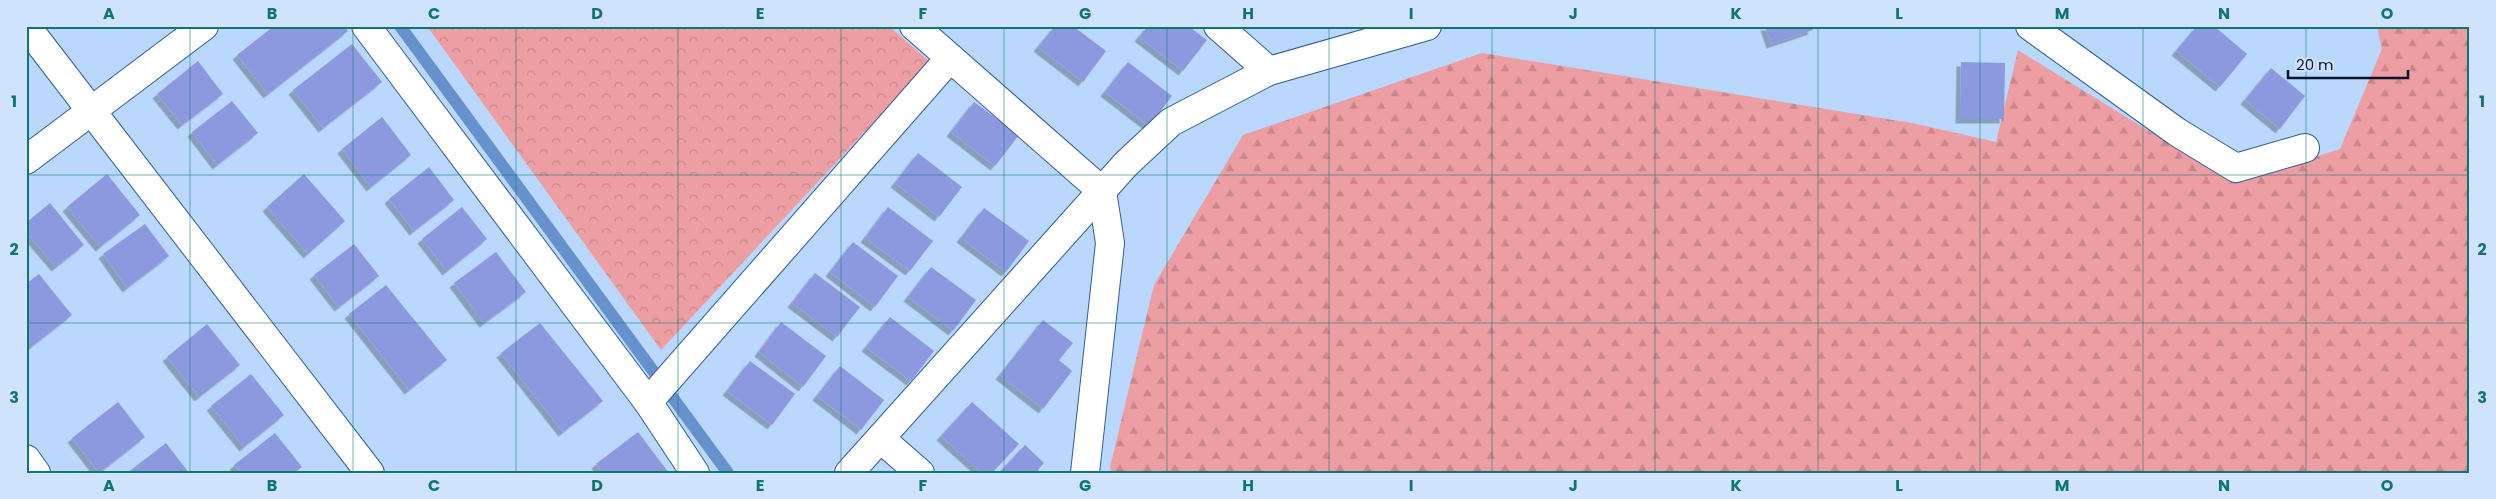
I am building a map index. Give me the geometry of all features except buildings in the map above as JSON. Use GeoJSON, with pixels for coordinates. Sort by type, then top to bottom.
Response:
{"type":"FeatureCollection","features":[{"type":"Feature","properties":{"kind":"street"},"geometry":{"type":"LineString","coordinates":[[26,26],[370,473]]}},
{"type":"Feature","properties":{"kind":"street"},"geometry":{"type":"LineString","coordinates":[[26,160],[204,26]]}},
{"type":"Feature","properties":{"kind":"street"},"geometry":{"type":"LineString","coordinates":[[366,26],[648,402],[695,473]]}},
{"type":"Feature","properties":{"kind":"street"},"geometry":{"type":"LineString","coordinates":[[914,26],[1102,191],[1110,243],[1085,473]]}},
{"type":"Feature","properties":{"kind":"street"},"geometry":{"type":"LineString","coordinates":[[1218,26],[1269,71]]}},
{"type":"Feature","properties":{"kind":"street"},"geometry":{"type":"LineString","coordinates":[[849,473],[1126,164],[1171,122],[1269,71],[1427,26]]}},
{"type":"Feature","properties":{"kind":"street"},"geometry":{"type":"LineString","coordinates":[[2030,26],[2177,132],[2236,168],[2305,148]]}},
{"type":"Feature","properties":{"kind":"street"},"geometry":{"type":"LineString","coordinates":[[648,402],[950,58]]}},
{"type":"Feature","properties":{"kind":"street"},"geometry":{"type":"LineString","coordinates":[[881,439],[920,473]]}},
{"type":"Feature","properties":{"kind":"street"},"geometry":{"type":"LineString","coordinates":[[26,459],[36,473]]}},
{"type":"Feature","properties":{"kind":"green space"},"geometry":{"type":"Polygon","coordinates":[[[427,26],[889,26],[930,62],[661,350],[427,26]]]}},
{"type":"Feature","properties":{"kind":"green space"},"geometry":{"type":"Polygon","coordinates":[[[2377,26],[2470,26],[2470,473],[1112,473],[1110,467],[1154,285],[1243,135],[1482,53],[1912,123],[1996,142],[2018,50],[2233,183],[2340,149],[2382,49],[2377,26]]]}},
{"type":"Feature","properties":{"kind":"waterway"},"geometry":{"type":"LineString","coordinates":[[400,26],[728,473]]}}]}
